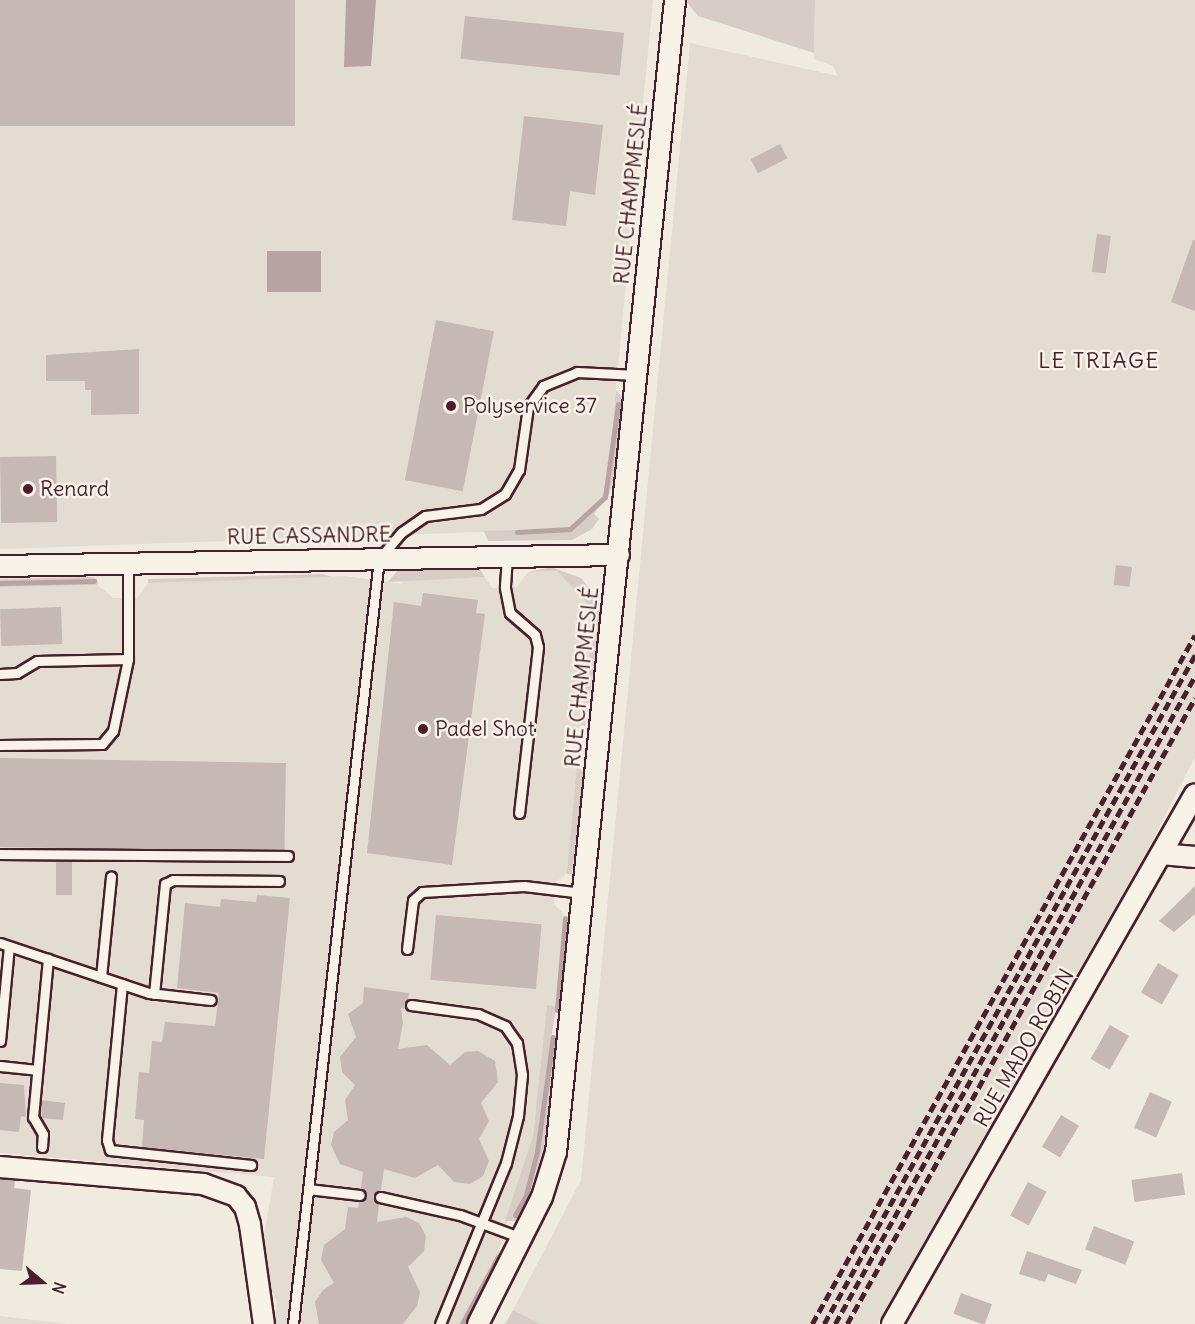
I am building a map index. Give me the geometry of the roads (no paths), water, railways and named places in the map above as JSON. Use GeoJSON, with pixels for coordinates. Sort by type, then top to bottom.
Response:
{"type":"FeatureCollection","features":[{"type":"Feature","properties":{"kind":"street","name":"RUE CHAMPMESLÉ"},"geometry":{"type":"LineString","coordinates":[[478,1324],[542,1197],[556,1152],[674,9]]}},
{"type":"Feature","properties":{"kind":"street","name":"RUE CASSANDRE"},"geometry":{"type":"LineString","coordinates":[[0,566],[619,555]]}},
{"type":"Feature","properties":{"kind":"street","name":"RUE MADO ROBIN"},"geometry":{"type":"LineString","coordinates":[[892,1324],[1195,794]]}},
{"type":"Feature","properties":{"kind":"street"},"geometry":{"type":"LineString","coordinates":[[1161,854],[1195,856]]}},
{"type":"Feature","properties":{"kind":"street"},"geometry":{"type":"LineString","coordinates":[[0,1167],[203,1184],[236,1196],[245,1207],[250,1225],[264,1324]]}},
{"type":"Feature","properties":{"kind":"lane"},"geometry":{"type":"LineString","coordinates":[[293,1324],[379,559],[402,532],[425,516],[481,509],[505,494],[519,470],[528,407],[543,386],[577,372],[637,375]]}},
{"type":"Feature","properties":{"kind":"lane"},"geometry":{"type":"LineString","coordinates":[[507,557],[506,588],[510,613],[535,635],[538,647],[519,813]]}},
{"type":"Feature","properties":{"kind":"lane"},"geometry":{"type":"LineString","coordinates":[[0,745],[102,744],[113,731],[128,659],[128,564]]}},
{"type":"Feature","properties":{"kind":"lane"},"geometry":{"type":"LineString","coordinates":[[0,674],[16,672],[37,661],[128,659]]}},
{"type":"Feature","properties":{"kind":"lane"},"geometry":{"type":"LineString","coordinates":[[0,854],[288,856]]}},
{"type":"Feature","properties":{"kind":"lane"},"geometry":{"type":"LineString","coordinates":[[101,977],[111,876]]}},
{"type":"Feature","properties":{"kind":"lane"},"geometry":{"type":"LineString","coordinates":[[154,994],[165,884],[173,880],[279,881]]}},
{"type":"Feature","properties":{"kind":"lane"},"geometry":{"type":"LineString","coordinates":[[407,949],[413,900],[422,892],[524,886],[583,892]]}},
{"type":"Feature","properties":{"kind":"lane"},"geometry":{"type":"LineString","coordinates":[[0,1041],[4,944],[154,994],[211,1000]]}},
{"type":"Feature","properties":{"kind":"lane"},"geometry":{"type":"LineString","coordinates":[[42,1147],[43,1134],[33,1118],[48,959]]}},
{"type":"Feature","properties":{"kind":"lane"},"geometry":{"type":"LineString","coordinates":[[122,984],[107,1140],[110,1150],[251,1165]]}},
{"type":"Feature","properties":{"kind":"lane"},"geometry":{"type":"LineString","coordinates":[[411,1005],[492,1019],[505,1026],[517,1043],[522,1075],[518,1116],[484,1223],[440,1324]]}},
{"type":"Feature","properties":{"kind":"lane"},"geometry":{"type":"LineString","coordinates":[[0,1066],[37,1070]]}},
{"type":"Feature","properties":{"kind":"lane"},"geometry":{"type":"LineString","coordinates":[[308,1190],[360,1195]]}},
{"type":"Feature","properties":{"kind":"lane"},"geometry":{"type":"LineString","coordinates":[[380,1197],[484,1223],[522,1238]]}},
{"type":"Feature","properties":{"kind":"waterway"},"geometry":{"type":"LineString","coordinates":[[517,532],[570,529],[605,497],[618,404]]}},
{"type":"Feature","properties":{"kind":"waterway"},"geometry":{"type":"LineString","coordinates":[[0,583],[94,581]]}},
{"type":"Feature","properties":{"kind":"waterway"},"geometry":{"type":"LineString","coordinates":[[1172,815],[1185,792]]}},
{"type":"Feature","properties":{"kind":"waterway"},"geometry":{"type":"LineString","coordinates":[[557,1010],[565,918]]}},
{"type":"Feature","properties":{"kind":"waterway"},"geometry":{"type":"LineString","coordinates":[[515,1215],[526,1195],[537,1152],[553,1037]]}},
{"type":"Feature","properties":{"kind":"waterway"},"geometry":{"type":"LineString","coordinates":[[462,1324],[498,1257]]}},
{"type":"Feature","properties":{"kind":"railway"},"geometry":{"type":"LineString","coordinates":[[812,1324],[1195,635]]}},
{"type":"Feature","properties":{"kind":"railway"},"geometry":{"type":"LineString","coordinates":[[824,1324],[1195,655]]}},
{"type":"Feature","properties":{"kind":"railway"},"geometry":{"type":"LineString","coordinates":[[835,1324],[1195,676]]}},
{"type":"Feature","properties":{"kind":"railway"},"geometry":{"type":"LineString","coordinates":[[847,1324],[1195,698]]}},
{"type":"Feature","properties":{"kind":"place","name":"Polyservice 37"},"geometry":{"type":"Point","coordinates":[451,406]}},
{"type":"Feature","properties":{"kind":"place","name":"Renard"},"geometry":{"type":"Point","coordinates":[28,489]}},
{"type":"Feature","properties":{"kind":"place","name":"Padel Shot"},"geometry":{"type":"Point","coordinates":[423,729]}},
{"type":"Feature","properties":{"kind":"district","name":"LE TRIAGE"},"geometry":{"type":"Point","coordinates":[1099,361]}}]}
